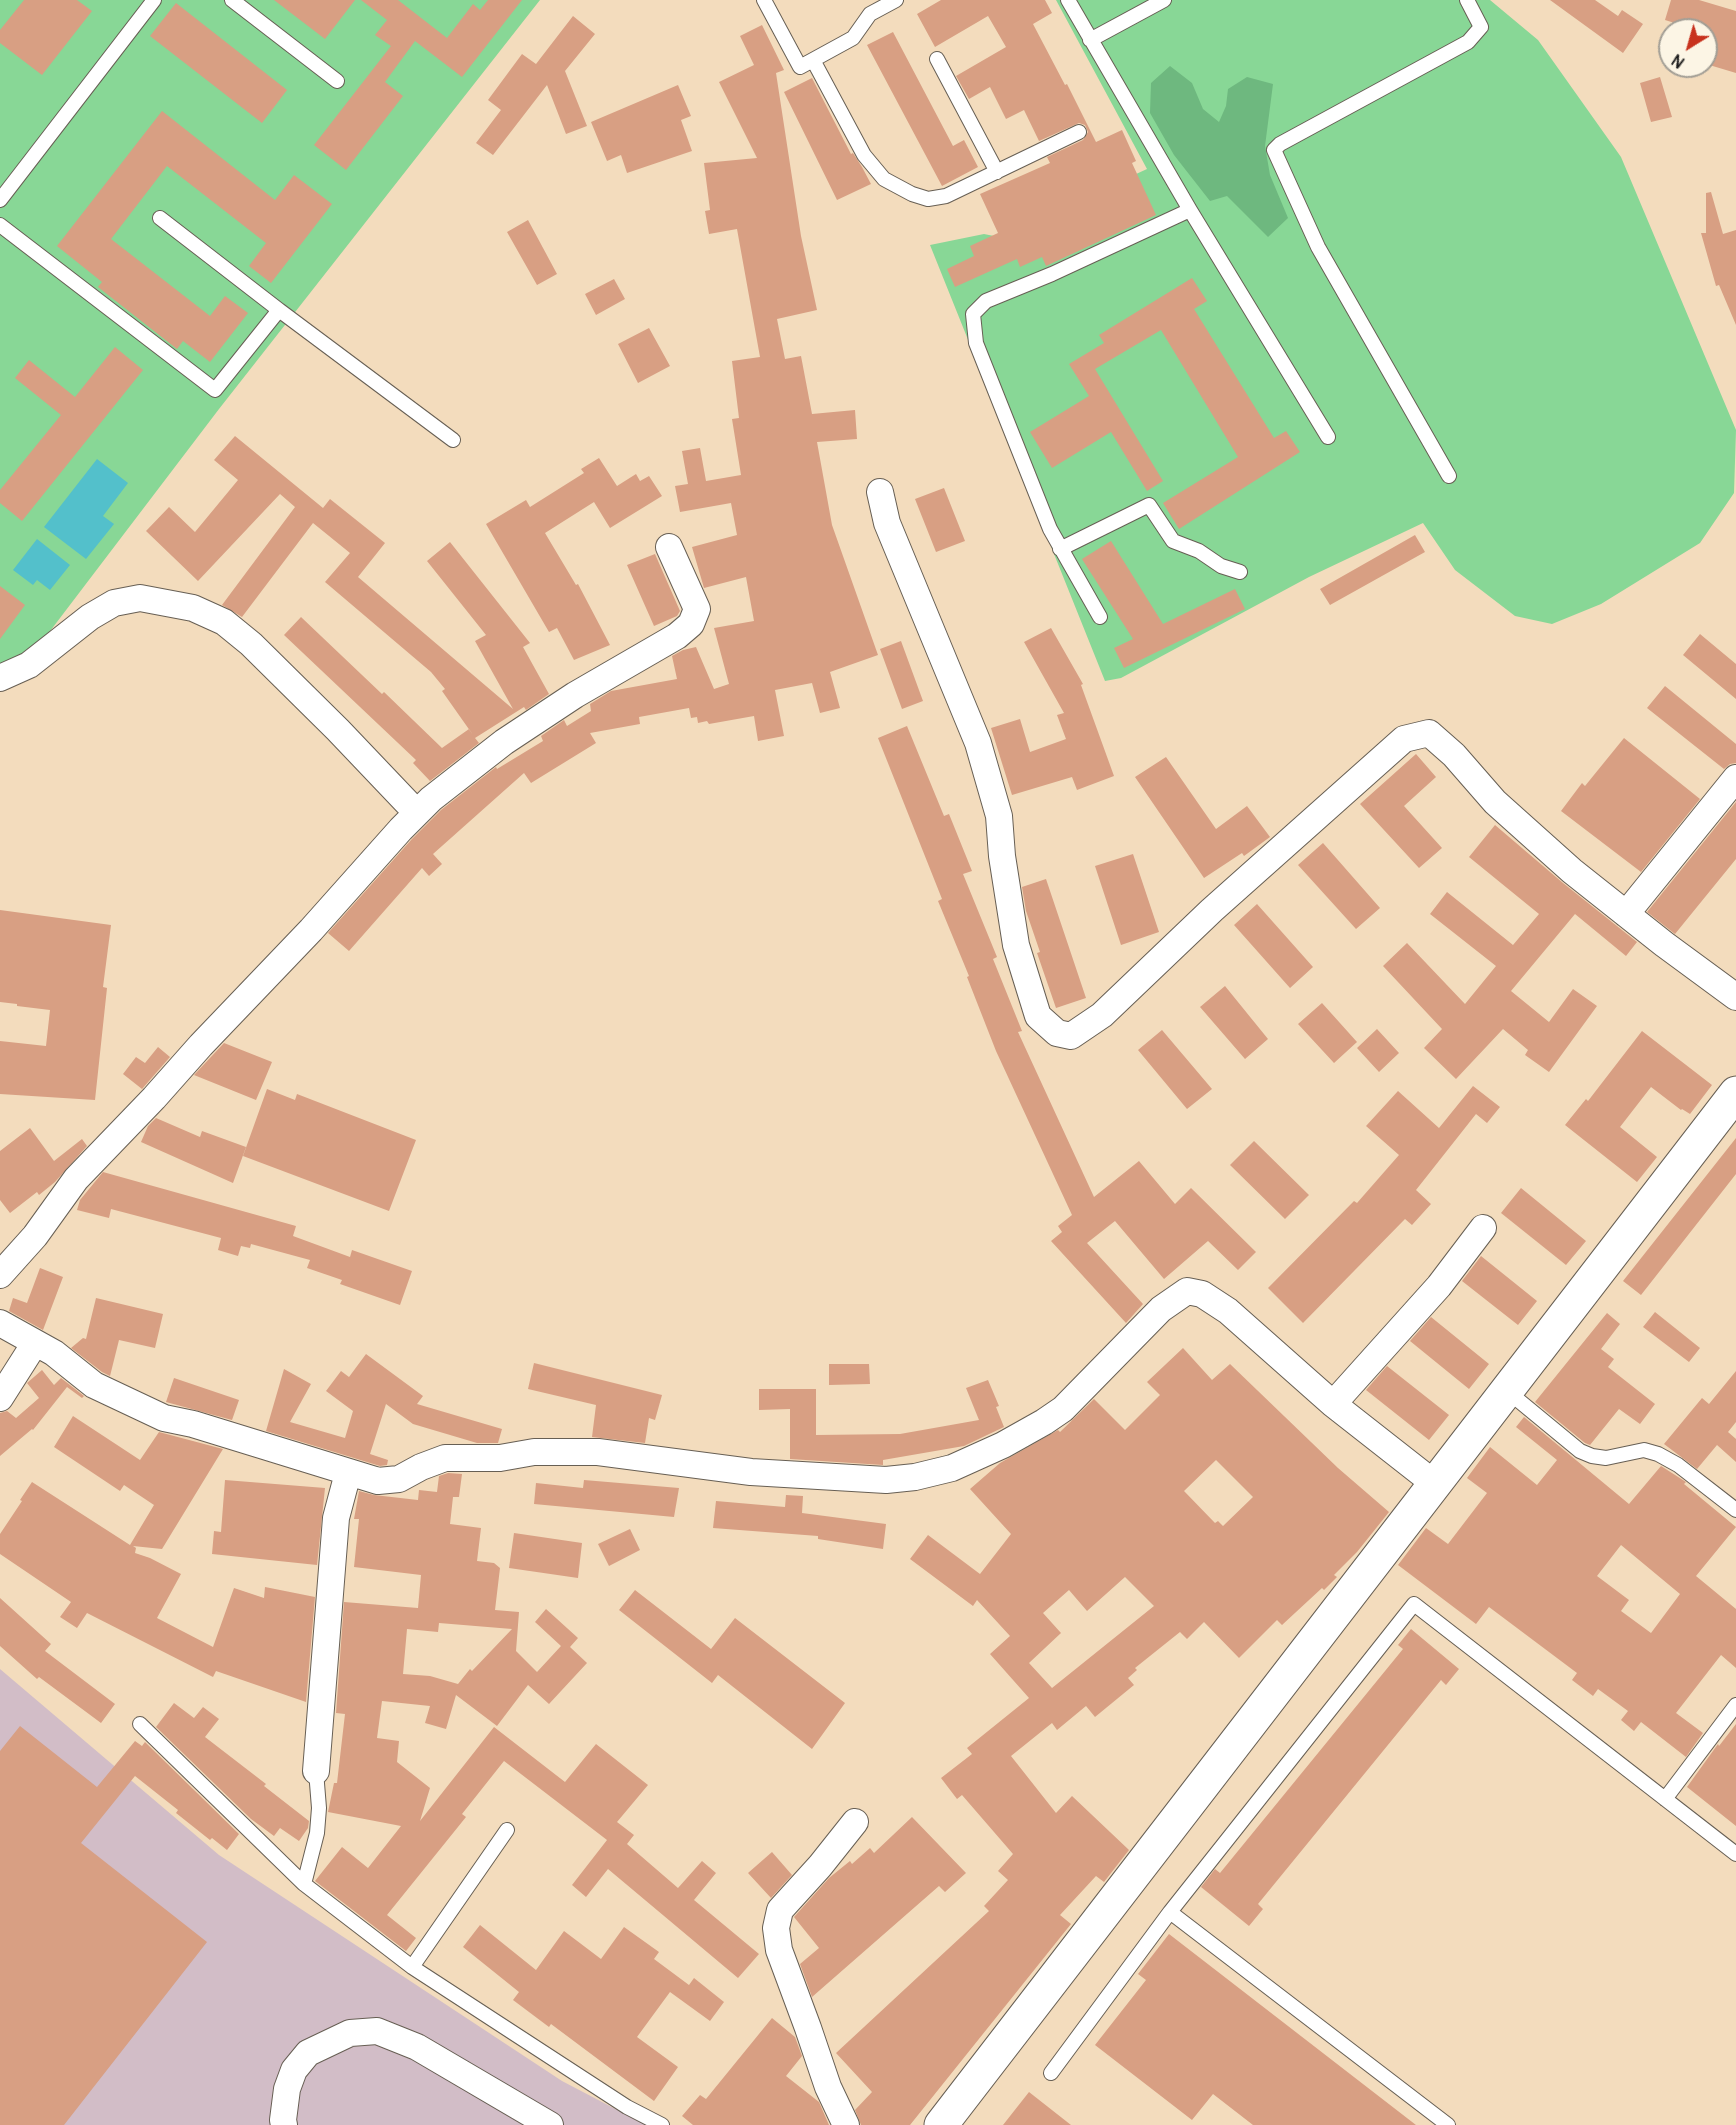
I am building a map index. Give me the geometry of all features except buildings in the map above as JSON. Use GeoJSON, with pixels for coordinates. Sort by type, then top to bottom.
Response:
{"type":"FeatureCollection","features":[{"type":"Feature","properties":{"kind":"street"},"geometry":{"type":"LineString","coordinates":[[880,492],[887,523],[978,743],[999,816],[1002,856],[1016,945],[1038,1016],[1057,1033],[1071,1036],[1102,1015],[1212,910],[1404,739],[1429,733],[1454,755],[1495,802],[1572,871],[1736,997]]}},
{"type":"Feature","properties":{"kind":"street"},"geometry":{"type":"LineString","coordinates":[[0,1275],[34,1236],[76,1179],[431,799],[504,742],[575,695],[676,636],[691,624],[697,609],[669,547]]}},
{"type":"Feature","properties":{"kind":"street"},"geometry":{"type":"LineString","coordinates":[[0,678],[28,665],[90,617],[114,603],[140,598],[193,608],[224,622],[251,645],[338,730],[417,813]]}},
{"type":"Feature","properties":{"kind":"street"},"geometry":{"type":"LineString","coordinates":[[1626,914],[1736,778]]}},
{"type":"Feature","properties":{"kind":"street"},"geometry":{"type":"LineString","coordinates":[[941,2125],[1736,1093]]}},
{"type":"Feature","properties":{"kind":"street"},"geometry":{"type":"LineString","coordinates":[[1333,1404],[1439,1286],[1483,1228]]}},
{"type":"Feature","properties":{"kind":"street"},"geometry":{"type":"LineString","coordinates":[[0,1323],[54,1353],[94,1385],[164,1418],[193,1424],[378,1481],[399,1479],[445,1458],[500,1458],[534,1452],[598,1452],[751,1472],[886,1480],[915,1477],[952,1468],[1003,1445],[1044,1422],[1063,1409],[1161,1309],[1187,1291],[1202,1294],[1228,1311],[1333,1404],[1435,1484]]}},
{"type":"Feature","properties":{"kind":"street"},"geometry":{"type":"LineString","coordinates":[[0,1398],[35,1343]]}},
{"type":"Feature","properties":{"kind":"street"},"geometry":{"type":"LineString","coordinates":[[316,1771],[336,1518],[348,1473]]}},
{"type":"Feature","properties":{"kind":"street"},"geometry":{"type":"LineString","coordinates":[[846,2125],[828,2088],[779,1950],[776,1928],[780,1910],[820,1866],[855,1822]]}},
{"type":"Feature","properties":{"kind":"street"},"geometry":{"type":"LineString","coordinates":[[284,2125],[287,2089],[294,2070],[308,2053],[350,2032],[377,2031],[417,2047],[550,2125]]}},
{"type":"Feature","properties":{"kind":"lane"},"geometry":{"type":"LineString","coordinates":[[0,200],[154,0]]}},
{"type":"Feature","properties":{"kind":"lane"},"geometry":{"type":"LineString","coordinates":[[232,0],[337,81]]}},
{"type":"Feature","properties":{"kind":"lane"},"geometry":{"type":"LineString","coordinates":[[764,0],[800,67],[853,39],[870,14],[896,0]]}},
{"type":"Feature","properties":{"kind":"lane"},"geometry":{"type":"LineString","coordinates":[[1068,0],[1190,210],[1328,437]]}},
{"type":"Feature","properties":{"kind":"lane"},"geometry":{"type":"LineString","coordinates":[[1090,40],[1164,0]]}},
{"type":"Feature","properties":{"kind":"lane"},"geometry":{"type":"LineString","coordinates":[[1449,476],[1318,247],[1274,150],[1280,144],[1468,42],[1481,27],[1467,0]]}},
{"type":"Feature","properties":{"kind":"lane"},"geometry":{"type":"LineString","coordinates":[[937,59],[997,172]]}},
{"type":"Feature","properties":{"kind":"lane"},"geometry":{"type":"LineString","coordinates":[[813,60],[864,155],[884,179],[912,194],[928,199],[946,196],[1079,132]]}},
{"type":"Feature","properties":{"kind":"lane"},"geometry":{"type":"LineString","coordinates":[[1100,617],[1050,529],[976,343],[973,314],[986,301],[1052,274],[1190,210]]}},
{"type":"Feature","properties":{"kind":"lane"},"geometry":{"type":"LineString","coordinates":[[160,218],[453,440]]}},
{"type":"Feature","properties":{"kind":"lane"},"geometry":{"type":"LineString","coordinates":[[0,225],[215,390],[279,310]]}},
{"type":"Feature","properties":{"kind":"lane"},"geometry":{"type":"LineString","coordinates":[[1060,549],[1149,505],[1173,542],[1199,550],[1221,566],[1240,572]]}},
{"type":"Feature","properties":{"kind":"lane"},"geometry":{"type":"LineString","coordinates":[[1506,1390],[1580,1451],[1606,1458],[1644,1450],[1658,1454],[1678,1465],[1736,1510]]}},
{"type":"Feature","properties":{"kind":"lane"},"geometry":{"type":"LineString","coordinates":[[1051,2073],[1170,1912],[1414,1604],[1736,1854]]}},
{"type":"Feature","properties":{"kind":"lane"},"geometry":{"type":"LineString","coordinates":[[1665,1799],[1736,1705]]}},
{"type":"Feature","properties":{"kind":"lane"},"geometry":{"type":"LineString","coordinates":[[140,1724],[304,1884],[412,1967],[618,2101],[662,2125]]}},
{"type":"Feature","properties":{"kind":"lane"},"geometry":{"type":"LineString","coordinates":[[304,1884],[317,1833],[319,1808],[316,1771]]}},
{"type":"Feature","properties":{"kind":"lane"},"geometry":{"type":"LineString","coordinates":[[412,1967],[507,1830]]}},
{"type":"Feature","properties":{"kind":"lane"},"geometry":{"type":"LineString","coordinates":[[1170,1912],[1448,2125]]}},
{"type":"Feature","properties":{"kind":"shaded area"},"geometry":{"type":"Polygon","coordinates":[[[0,1669],[219,1855],[562,2081],[646,2125],[0,2125],[0,1669]]]}},
{"type":"Feature","properties":{"kind":"green space"},"geometry":{"type":"Polygon","coordinates":[[[0,0],[540,0],[219,409],[41,643],[0,672],[0,0]]]}},
{"type":"Feature","properties":{"kind":"green space"},"geometry":{"type":"Polygon","coordinates":[[[1056,0],[1490,0],[1538,40],[1621,157],[1736,430],[1734,493],[1700,543],[1601,604],[1552,624],[1515,616],[1455,570],[1423,523],[1309,577],[1121,678],[1105,681],[930,245],[984,234],[999,237],[1147,169],[1056,0]]]}},
{"type":"Feature","properties":{"kind":"green space"},"geometry":{"type":"Polygon","coordinates":[[[1170,66],[1192,83],[1203,109],[1219,122],[1226,106],[1228,89],[1247,77],[1273,84],[1265,146],[1270,175],[1288,218],[1268,237],[1227,196],[1210,201],[1174,155],[1150,113],[1151,83],[1170,66]]]}},
{"type":"Feature","properties":{"kind":"water"},"geometry":{"type":"Polygon","coordinates":[[[97,459],[128,483],[103,516],[114,524],[86,559],[44,527],[97,459]]]}},
{"type":"Feature","properties":{"kind":"water"},"geometry":{"type":"Polygon","coordinates":[[[37,539],[70,565],[50,590],[37,580],[33,585],[13,570],[37,539]]]}}]}
